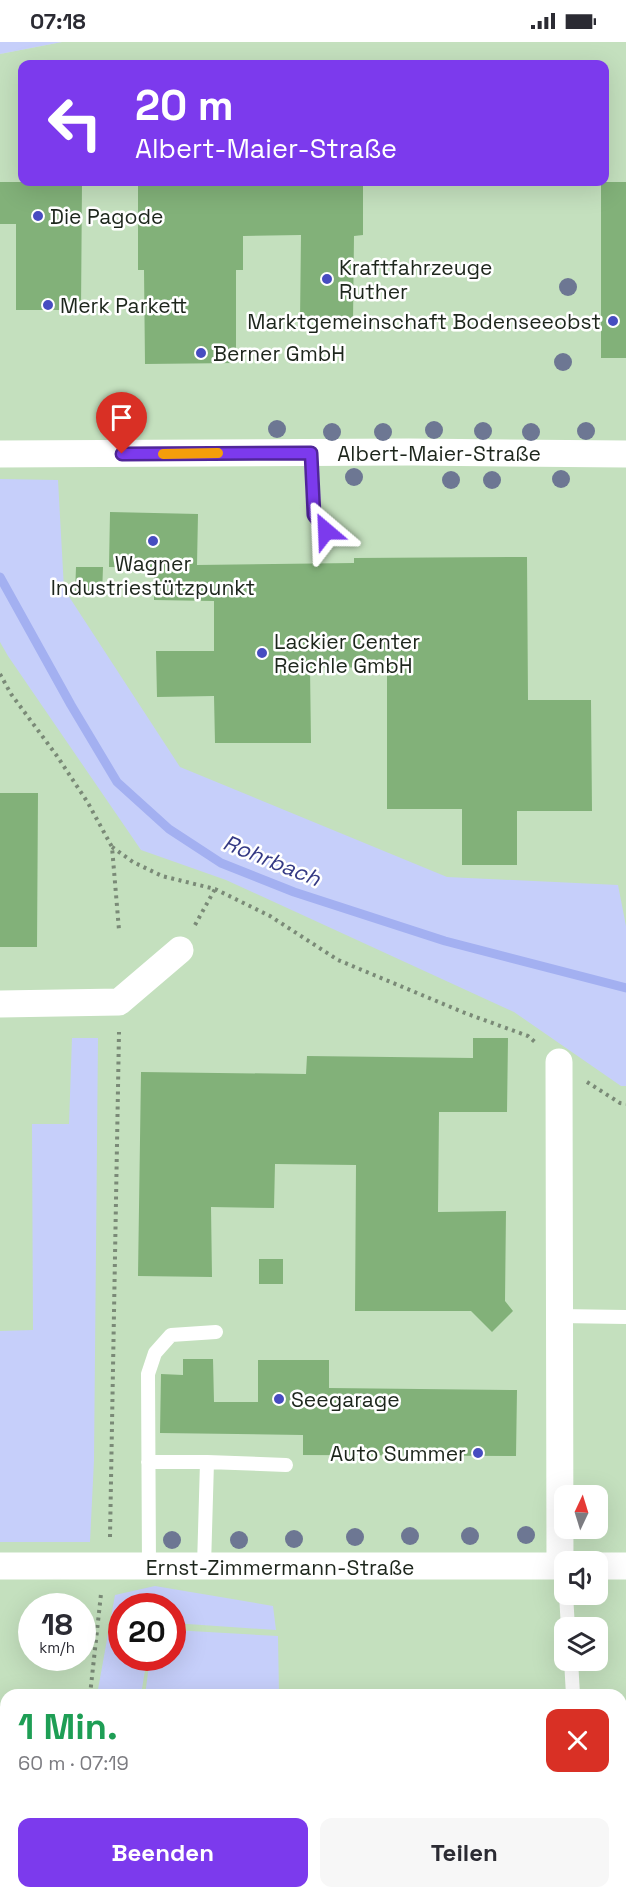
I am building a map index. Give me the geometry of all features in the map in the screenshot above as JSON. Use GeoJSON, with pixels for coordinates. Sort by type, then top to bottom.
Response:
{"type":"FeatureCollection","features":[{"type":"Feature","properties":{"kind":"street","name":"Albert-Maier-Straße"},"geometry":{"type":"LineString","coordinates":[[5,454],[626,454]]}},
{"type":"Feature","properties":{"kind":"street"},"geometry":{"type":"LineString","coordinates":[[0,1004],[119,1002],[180,950]]}},
{"type":"Feature","properties":{"kind":"street","name":"Ernst-Zimmermann-Straße"},"geometry":{"type":"LineString","coordinates":[[559,1062],[563,1551]]}},
{"type":"Feature","properties":{"kind":"street","name":"Ernst-Zimmermann-Straße"},"geometry":{"type":"LineString","coordinates":[[0,1566],[204,1566],[554,1573]]}},
{"type":"Feature","properties":{"kind":"street"},"geometry":{"type":"LineString","coordinates":[[608,1566],[626,1566]]}},
{"type":"Feature","properties":{"kind":"lane"},"geometry":{"type":"LineString","coordinates":[[311,453],[314,515],[326,531]]}},
{"type":"Feature","properties":{"kind":"lane"},"geometry":{"type":"LineString","coordinates":[[560,1316],[626,1317]]}},
{"type":"Feature","properties":{"kind":"lane"},"geometry":{"type":"LineString","coordinates":[[149,1567],[148,1374],[155,1353],[171,1335],[216,1332]]}},
{"type":"Feature","properties":{"kind":"lane"},"geometry":{"type":"LineString","coordinates":[[148,1462],[286,1465]]}},
{"type":"Feature","properties":{"kind":"lane"},"geometry":{"type":"LineString","coordinates":[[204,1566],[207,1462]]}},
{"type":"Feature","properties":{"kind":"lane"},"geometry":{"type":"LineString","coordinates":[[572,1671],[573,1689]]}},
{"type":"Feature","properties":{"kind":"path"},"geometry":{"type":"LineString","coordinates":[[0,674],[11,694],[88,803],[112,847],[133,862],[162,876],[215,889],[270,916],[338,960],[465,1013],[528,1036],[559,1062],[620,1103],[626,1104]]}},
{"type":"Feature","properties":{"kind":"path"},"geometry":{"type":"LineString","coordinates":[[112,847],[119,930]]}},
{"type":"Feature","properties":{"kind":"path"},"geometry":{"type":"LineString","coordinates":[[180,950],[215,889]]}},
{"type":"Feature","properties":{"kind":"path"},"geometry":{"type":"LineString","coordinates":[[91,1689],[102,1589],[109,1566],[119,1002]]}},
{"type":"Feature","properties":{"kind":"shaded area"},"geometry":{"type":"Polygon","coordinates":[[[0,42],[62,42],[0,54],[0,42]]]}},
{"type":"Feature","properties":{"kind":"shaded area"},"geometry":{"type":"Polygon","coordinates":[[[62,42],[626,42],[626,1689],[0,1689],[0,54],[62,42]]]}},
{"type":"Feature","properties":{"kind":"shaded area"},"geometry":{"type":"Polygon","coordinates":[[[0,479],[58,480],[64,589],[180,767],[447,877],[618,885],[626,926],[626,1086],[621,1086],[514,1012],[226,880],[141,850],[0,642],[0,479]]]}},
{"type":"Feature","properties":{"kind":"shaded area"},"geometry":{"type":"Polygon","coordinates":[[[72,1038],[98,1038],[94,1460],[90,1542],[0,1542],[0,1331],[33,1330],[32,1124],[69,1124],[72,1038]]]}},
{"type":"Feature","properties":{"kind":"shaded area"},"geometry":{"type":"Polygon","coordinates":[[[155,1586],[273,1606],[276,1630],[186,1624],[186,1593],[124,1593],[155,1586]]]}},
{"type":"Feature","properties":{"kind":"shaded area"},"geometry":{"type":"Polygon","coordinates":[[[186,1631],[278,1636],[279,1689],[146,1689],[148,1671],[186,1671],[186,1631]]]}},
{"type":"Feature","properties":{"kind":"shaded area"},"geometry":{"type":"Polygon","coordinates":[[[108,1634],[108,1671],[145,1671],[142,1689],[98,1689],[108,1634]]]}},
{"type":"Feature","properties":{"kind":"building"},"geometry":{"type":"Polygon","coordinates":[[[0,182],[18,182],[18,186],[82,186],[81,310],[16,310],[16,224],[0,224],[0,182]]]}},
{"type":"Feature","properties":{"kind":"building"},"geometry":{"type":"Polygon","coordinates":[[[609,182],[626,182],[626,358],[601,358],[601,186],[609,186],[609,182]]]}},
{"type":"Feature","properties":{"kind":"building"},"geometry":{"type":"Polygon","coordinates":[[[138,186],[363,186],[363,235],[354,236],[353,322],[300,321],[301,235],[243,236],[243,270],[236,270],[236,363],[145,364],[144,270],[138,270],[138,186]]]}},
{"type":"Feature","properties":{"kind":"building"},"geometry":{"type":"Polygon","coordinates":[[[110,512],[198,514],[197,565],[354,563],[354,558],[527,557],[528,700],[591,700],[592,811],[517,811],[517,865],[462,865],[462,809],[387,809],[387,667],[310,668],[311,743],[215,743],[214,696],[157,697],[156,651],[214,651],[214,601],[154,600],[154,568],[109,567],[110,512]]]}},
{"type":"Feature","properties":{"kind":"building"},"geometry":{"type":"Polygon","coordinates":[[[76,567],[103,567],[102,595],[75,595],[76,567]]]}},
{"type":"Feature","properties":{"kind":"building"},"geometry":{"type":"Polygon","coordinates":[[[0,793],[38,793],[37,947],[0,947],[0,793]]]}},
{"type":"Feature","properties":{"kind":"building"},"geometry":{"type":"Polygon","coordinates":[[[473,1038],[508,1038],[507,1112],[439,1112],[438,1212],[506,1211],[505,1301],[513,1311],[492,1332],[471,1311],[355,1311],[356,1165],[275,1164],[274,1208],[211,1207],[212,1277],[138,1276],[141,1072],[306,1074],[307,1056],[473,1058],[473,1038]]]}},
{"type":"Feature","properties":{"kind":"building"},"geometry":{"type":"Polygon","coordinates":[[[259,1259],[283,1259],[283,1284],[259,1284],[259,1259]]]}},
{"type":"Feature","properties":{"kind":"building"},"geometry":{"type":"Polygon","coordinates":[[[183,1359],[213,1359],[214,1402],[258,1402],[258,1360],[329,1360],[329,1388],[517,1390],[516,1456],[303,1455],[303,1435],[160,1433],[161,1374],[183,1375],[183,1359]]]}},
{"type":"Feature","properties":{"kind":"waterway","name":"Rohrbach"},"geometry":{"type":"LineString","coordinates":[[0,577],[117,782],[169,829],[221,863],[294,892],[445,941],[626,988]]}},
{"type":"Feature","properties":{"kind":"slow traffic"},"geometry":{"type":"LineString","coordinates":[[163,454],[218,453]]}},
{"type":"Feature","properties":{"kind":"place","name":"Die Pagode"},"geometry":{"type":"Point","coordinates":[38,216]}},
{"type":"Feature","properties":{"kind":"place","name":"Kraftfahrzeuge Ruther"},"geometry":{"type":"Point","coordinates":[327,279]}},
{"type":"Feature","properties":{"kind":"place","name":"Merk Parkett"},"geometry":{"type":"Point","coordinates":[48,305]}},
{"type":"Feature","properties":{"kind":"place","name":"Marktgemeinschaft Bodenseeobst"},"geometry":{"type":"Point","coordinates":[613,321]}},
{"type":"Feature","properties":{"kind":"place","name":"Berner GmbH"},"geometry":{"type":"Point","coordinates":[201,353]}},
{"type":"Feature","properties":{"kind":"place","name":"Wagner Industriestützpunkt"},"geometry":{"type":"Point","coordinates":[153,541]}},
{"type":"Feature","properties":{"kind":"place","name":"Lackier Center Reichle GmbH"},"geometry":{"type":"Point","coordinates":[262,653]}},
{"type":"Feature","properties":{"kind":"place","name":"Seegarage"},"geometry":{"type":"Point","coordinates":[279,1399]}},
{"type":"Feature","properties":{"kind":"place","name":"Auto Summer"},"geometry":{"type":"Point","coordinates":[478,1453]}},
{"type":"Feature","properties":{"kind":"route"},"geometry":{"type":"LineString","coordinates":[[122,454],[311,453],[314,515],[326,531]]}}]}
